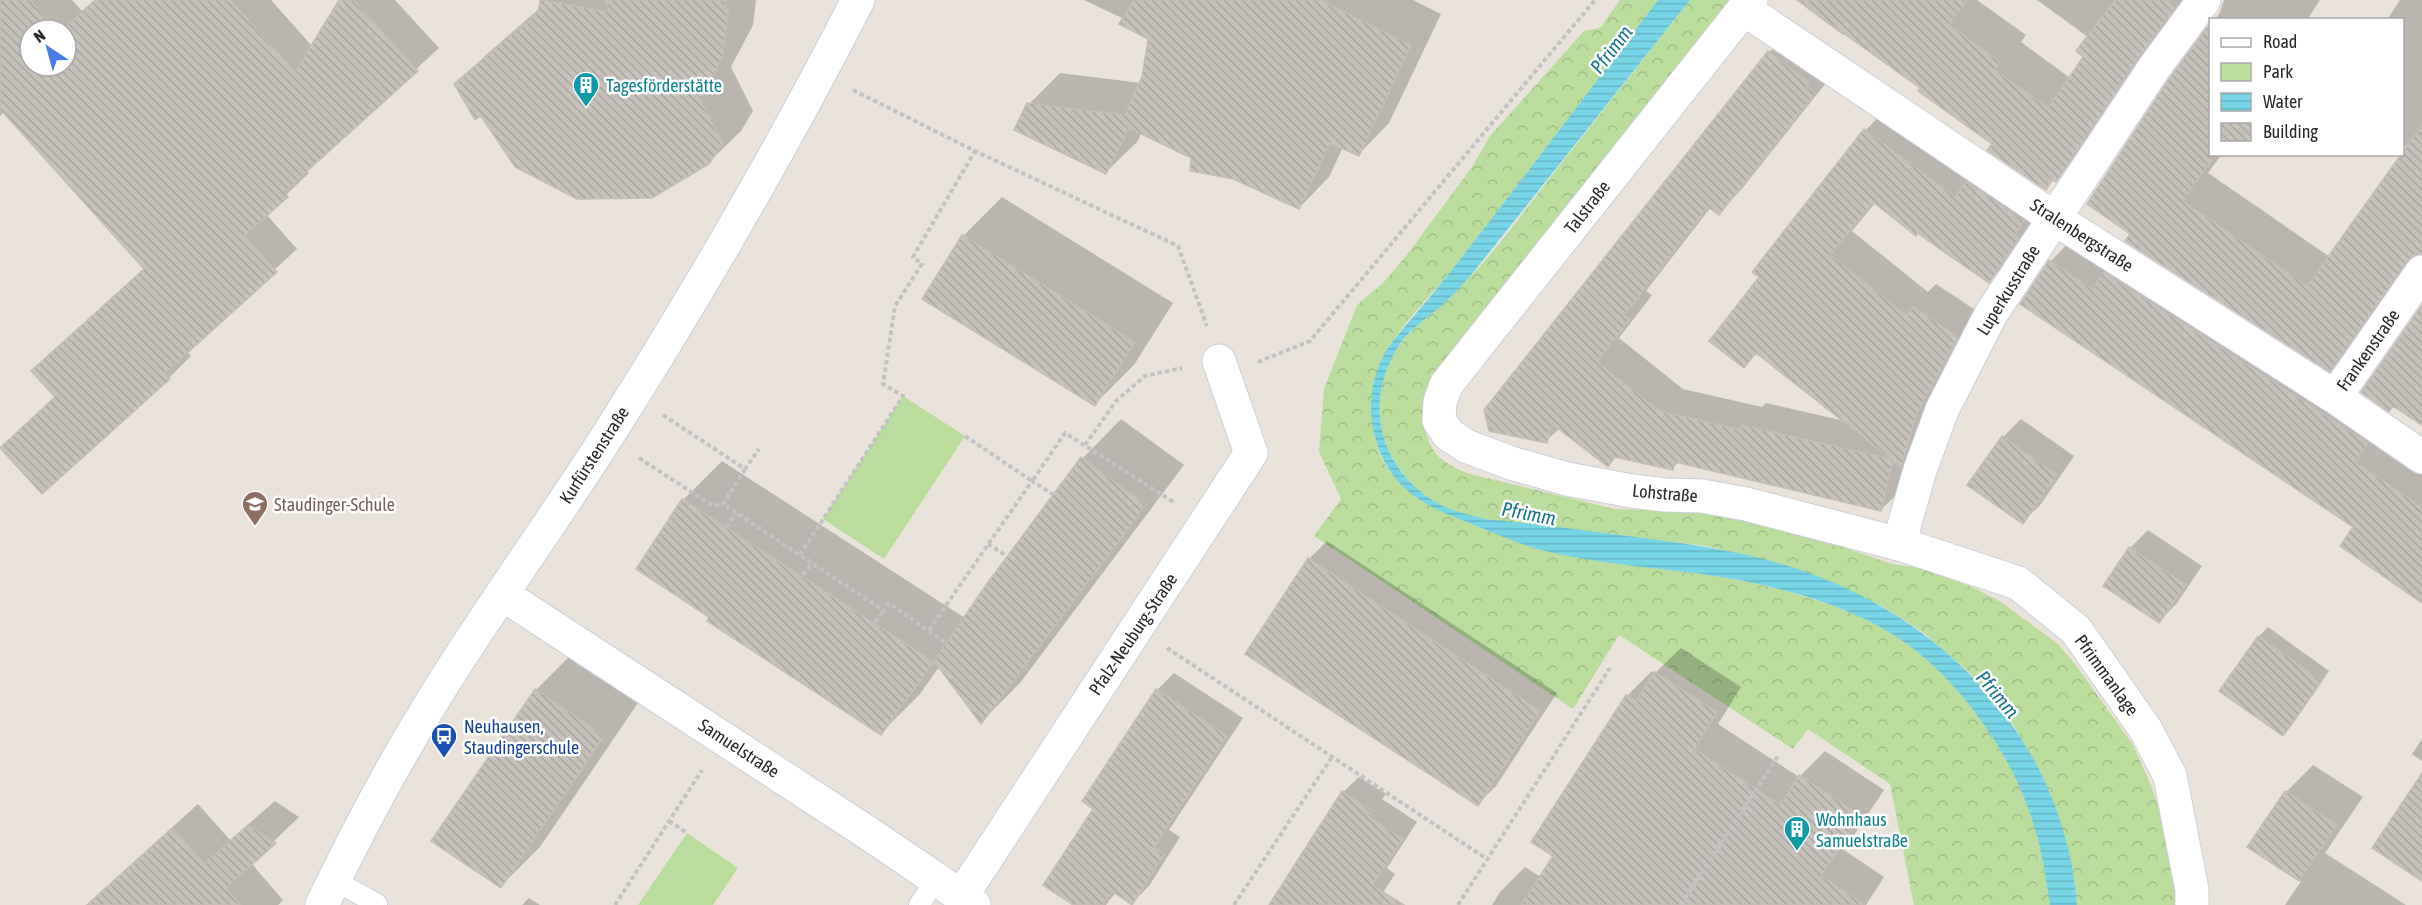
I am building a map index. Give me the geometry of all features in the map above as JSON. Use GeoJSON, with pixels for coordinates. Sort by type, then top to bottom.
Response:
{"type":"FeatureCollection","features":[{"type":"Feature","properties":{"kind":"street","name":"Kurfürstenstraße"},"geometry":{"type":"LineString","coordinates":[[328,893],[363,823],[441,686],[607,437],[695,298],[780,150],[858,0]]}},
{"type":"Feature","properties":{"kind":"street","name":"Luperkusstraße"},"geometry":{"type":"LineString","coordinates":[[1903,545],[1904,526],[1920,470],[1942,410],[1991,314],[2154,68],[2204,0]]}},
{"type":"Feature","properties":{"kind":"street","name":"Stralenbergstraße"},"geometry":{"type":"LineString","coordinates":[[1747,4],[2055,218],[2335,398],[2422,457]]}},
{"type":"Feature","properties":{"kind":"street","name":"Talstraße"},"geometry":{"type":"LineString","coordinates":[[1439,420],[1440,402],[1446,385],[1747,4]]}},
{"type":"Feature","properties":{"kind":"street","name":"Frankenstraße"},"geometry":{"type":"LineString","coordinates":[[2335,398],[2422,272]]}},
{"type":"Feature","properties":{"kind":"street","name":"Pfalz-Neuburg-Straße"},"geometry":{"type":"LineString","coordinates":[[948,896],[1137,628],[1207,524],[1251,453],[1221,368]]}},
{"type":"Feature","properties":{"kind":"street","name":"Lohstraße"},"geometry":{"type":"LineString","coordinates":[[1439,420],[1448,434],[1466,446],[1511,463],[1568,479],[1665,495],[1702,496],[1746,504],[1903,545]]}},
{"type":"Feature","properties":{"kind":"street","name":"Pfrimmanlage"},"geometry":{"type":"LineString","coordinates":[[1903,545],[2018,583],[2076,630],[2146,729],[2170,776],[2192,890],[2192,905]]}},
{"type":"Feature","properties":{"kind":"street","name":"Samuelstraße"},"geometry":{"type":"LineString","coordinates":[[502,594],[723,737],[948,896]]}},
{"type":"Feature","properties":{"kind":"lane"},"geometry":{"type":"LineString","coordinates":[[328,893],[378,904]]}},
{"type":"Feature","properties":{"kind":"path"},"geometry":{"type":"LineString","coordinates":[[1084,445],[1116,401],[1145,376],[1221,368],[1310,341],[1595,0]]}},
{"type":"Feature","properties":{"kind":"path"},"geometry":{"type":"LineString","coordinates":[[820,74],[975,151],[1178,246],[1221,368]]}},
{"type":"Feature","properties":{"kind":"path"},"geometry":{"type":"LineString","coordinates":[[800,555],[903,396],[883,384],[895,306],[922,264],[913,257],[975,151]]}},
{"type":"Feature","properties":{"kind":"path"},"geometry":{"type":"LineString","coordinates":[[633,395],[745,470]]}},
{"type":"Feature","properties":{"kind":"path"},"geometry":{"type":"LineString","coordinates":[[929,630],[1065,433],[1207,524]]}},
{"type":"Feature","properties":{"kind":"path"},"geometry":{"type":"LineString","coordinates":[[965,436],[1054,495]]}},
{"type":"Feature","properties":{"kind":"path"},"geometry":{"type":"LineString","coordinates":[[607,437],[713,506],[723,504],[759,449]]}},
{"type":"Feature","properties":{"kind":"path"},"geometry":{"type":"LineString","coordinates":[[723,504],[884,611]]}},
{"type":"Feature","properties":{"kind":"path"},"geometry":{"type":"LineString","coordinates":[[726,527],[736,513]]}},
{"type":"Feature","properties":{"kind":"path"},"geometry":{"type":"LineString","coordinates":[[988,544],[1007,556]]}},
{"type":"Feature","properties":{"kind":"path"},"geometry":{"type":"LineString","coordinates":[[803,575],[812,563]]}},
{"type":"Feature","properties":{"kind":"path"},"geometry":{"type":"LineString","coordinates":[[875,622],[889,603],[946,643]]}},
{"type":"Feature","properties":{"kind":"path"},"geometry":{"type":"LineString","coordinates":[[1137,628],[1487,859]]}},
{"type":"Feature","properties":{"kind":"path"},"geometry":{"type":"LineString","coordinates":[[1458,905],[1610,668]]}},
{"type":"Feature","properties":{"kind":"path"},"geometry":{"type":"LineString","coordinates":[[615,905],[723,737]]}},
{"type":"Feature","properties":{"kind":"path"},"geometry":{"type":"LineString","coordinates":[[1681,905],[1778,756]]}},
{"type":"Feature","properties":{"kind":"path"},"geometry":{"type":"LineString","coordinates":[[1234,905],[1332,757]]}},
{"type":"Feature","properties":{"kind":"path"},"geometry":{"type":"LineString","coordinates":[[669,821],[687,833]]}},
{"type":"Feature","properties":{"kind":"green space"},"geometry":{"type":"Polygon","coordinates":[[[1620,0],[1658,0],[1385,353],[1375,377],[1372,406],[1375,437],[1385,464],[1393,474],[1456,517],[1523,544],[1571,556],[1763,585],[1840,608],[1893,634],[1937,668],[1957,690],[1976,713],[2008,763],[2034,825],[2050,905],[1914,905],[1890,784],[1808,729],[1793,749],[1619,635],[1573,709],[1314,536],[1341,499],[1319,452],[1324,389],[1357,305],[1383,283],[1406,256],[1472,167],[1490,136],[1584,31],[1600,28],[1620,0]]]}},
{"type":"Feature","properties":{"kind":"green space"},"geometry":{"type":"Polygon","coordinates":[[[1690,0],[1732,0],[1424,416],[1431,446],[1450,465],[1470,474],[1615,509],[1735,515],[1819,539],[1892,564],[1920,568],[1972,587],[2001,602],[2057,643],[2075,664],[2133,745],[2151,785],[2164,824],[2179,905],[2077,905],[2068,853],[2059,820],[2037,766],[2007,715],[1970,673],[1925,634],[1878,604],[1746,555],[1707,546],[1485,519],[1464,514],[1430,499],[1416,488],[1395,462],[1382,431],[1380,398],[1383,381],[1397,349],[1420,322],[1460,287],[1492,252],[1690,0]]]}},
{"type":"Feature","properties":{"kind":"green space"},"geometry":{"type":"Polygon","coordinates":[[[903,396],[965,436],[884,559],[823,519],[903,396]]]}},
{"type":"Feature","properties":{"kind":"green space"},"geometry":{"type":"Polygon","coordinates":[[[687,833],[738,868],[713,905],[638,905],[687,833]]]}},
{"type":"Feature","properties":{"kind":"water"},"geometry":{"type":"Polygon","coordinates":[[[1658,0],[1690,0],[1472,274],[1402,341],[1390,362],[1383,383],[1380,404],[1381,426],[1387,446],[1397,465],[1411,483],[1429,498],[1456,511],[1485,519],[1715,548],[1750,556],[1785,565],[1842,586],[1895,614],[1943,649],[1985,690],[2020,736],[2048,788],[2067,844],[2077,905],[2050,905],[2040,848],[2030,814],[2008,763],[1976,713],[1936,668],[1892,634],[1839,608],[1782,590],[1744,581],[1570,556],[1522,544],[1421,501],[1400,483],[1380,453],[1375,436],[1371,400],[1374,382],[1384,354],[1439,286],[1658,0]]]}},
{"type":"Feature","properties":{"kind":"building"},"geometry":{"type":"Polygon","coordinates":[[[0,0],[30,0],[46,18],[18,18],[18,78],[78,78],[78,18],[75,18],[95,0],[230,0],[295,72],[339,0],[353,0],[418,71],[284,192],[288,197],[244,236],[277,272],[165,373],[170,379],[42,494],[0,448],[55,397],[31,371],[144,269],[0,109],[0,0]]]}},
{"type":"Feature","properties":{"kind":"building","name":"Tagesförderstätte"},"geometry":{"type":"Polygon","coordinates":[[[540,0],[609,12],[605,0],[726,0],[725,9],[729,9],[722,58],[700,99],[723,143],[709,164],[652,198],[577,199],[515,167],[481,116],[475,120],[454,84],[538,12],[540,0]]]}},
{"type":"Feature","properties":{"kind":"building"},"geometry":{"type":"Polygon","coordinates":[[[1134,0],[1320,0],[1411,45],[1359,156],[1330,143],[1299,209],[1233,179],[1190,171],[1191,158],[1129,128],[1106,174],[1014,130],[1027,103],[1124,115],[1142,77],[1148,39],[1119,24],[1134,0]]]}},
{"type":"Feature","properties":{"kind":"building"},"geometry":{"type":"Polygon","coordinates":[[[1797,0],[1967,0],[1949,25],[2000,62],[1995,70],[2048,108],[2083,57],[2076,51],[2115,0],[2169,0],[2177,5],[2138,58],[2056,182],[2052,180],[2046,190],[1987,150],[1992,144],[1918,91],[1920,88],[1797,0]]]}},
{"type":"Feature","properties":{"kind":"building"},"geometry":{"type":"Polygon","coordinates":[[[2207,27],[2209,28],[2209,156],[2211,156],[2211,161],[2183,201],[2307,286],[2400,156],[2404,156],[2404,150],[2422,125],[2422,254],[2414,255],[2407,261],[2330,372],[2125,241],[2130,234],[2087,204],[2169,79],[2207,27]]]}},
{"type":"Feature","properties":{"kind":"building"},"geometry":{"type":"Polygon","coordinates":[[[1768,51],[1810,83],[1807,87],[1815,93],[1719,215],[1708,207],[1624,315],[1630,319],[1597,362],[1660,411],[1741,430],[1742,425],[1891,459],[1756,353],[1744,368],[1709,341],[1759,277],[1752,272],[1864,129],[1955,197],[1966,181],[2024,221],[2015,235],[2019,238],[1989,283],[1917,233],[1916,236],[1873,202],[1830,255],[1907,316],[1912,306],[1958,337],[1917,413],[1901,467],[1893,461],[1881,511],[1675,462],[1673,470],[1615,457],[1608,467],[1552,424],[1547,443],[1489,431],[1484,410],[1768,51]]]}},
{"type":"Feature","properties":{"kind":"building"},"geometry":{"type":"Polygon","coordinates":[[[962,235],[1135,342],[1095,406],[922,299],[962,235]]]}},
{"type":"Feature","properties":{"kind":"building"},"geometry":{"type":"Polygon","coordinates":[[[2049,260],[2092,289],[2104,272],[2368,443],[2355,462],[2422,507],[2422,603],[2340,546],[2353,527],[2020,304],[2049,260]]]}},
{"type":"Feature","properties":{"kind":"building"},"geometry":{"type":"Polygon","coordinates":[[[2422,305],[2422,425],[2393,406],[2389,412],[2361,392],[2422,305]]]}},
{"type":"Feature","properties":{"kind":"building"},"geometry":{"type":"Polygon","coordinates":[[[2002,436],[2057,475],[2023,524],[1967,485],[2002,436]]]}},
{"type":"Feature","properties":{"kind":"building"},"geometry":{"type":"Polygon","coordinates":[[[1081,457],[1146,505],[981,724],[934,661],[986,585],[1081,457]]]}},
{"type":"Feature","properties":{"kind":"building"},"geometry":{"type":"Polygon","coordinates":[[[682,499],[934,662],[881,735],[707,621],[709,617],[636,569],[682,499]]]}},
{"type":"Feature","properties":{"kind":"building"},"geometry":{"type":"Polygon","coordinates":[[[2129,547],[2186,585],[2159,623],[2103,586],[2129,547]]]}},
{"type":"Feature","properties":{"kind":"building"},"geometry":{"type":"Polygon","coordinates":[[[1308,558],[1540,711],[1478,806],[1245,654],[1308,558]]]}},
{"type":"Feature","properties":{"kind":"building"},"geometry":{"type":"Polygon","coordinates":[[[2258,636],[2322,681],[2283,736],[2219,691],[2258,636]]]}},
{"type":"Feature","properties":{"kind":"building"},"geometry":{"type":"Polygon","coordinates":[[[1655,672],[1717,712],[1694,749],[1780,805],[1799,775],[1860,815],[1821,876],[1865,905],[1521,905],[1553,856],[1531,842],[1626,695],[1636,701],[1655,672]]]}},
{"type":"Feature","properties":{"kind":"building"},"geometry":{"type":"Polygon","coordinates":[[[535,689],[604,736],[501,888],[431,841],[535,689]]]}},
{"type":"Feature","properties":{"kind":"building"},"geometry":{"type":"Polygon","coordinates":[[[1156,689],[1227,736],[1153,848],[1164,855],[1132,905],[1112,891],[1103,905],[1073,905],[1043,885],[1093,809],[1082,801],[1156,689]]]}},
{"type":"Feature","properties":{"kind":"building"},"geometry":{"type":"Polygon","coordinates":[[[2422,773],[2422,881],[2372,848],[2422,773]]]}},
{"type":"Feature","properties":{"kind":"building"},"geometry":{"type":"Polygon","coordinates":[[[1342,791],[1371,810],[1368,816],[1403,839],[1372,885],[1404,905],[1269,905],[1342,791]]]}},
{"type":"Feature","properties":{"kind":"building"},"geometry":{"type":"Polygon","coordinates":[[[2285,791],[2337,825],[2299,881],[2247,847],[2285,791]]]}},
{"type":"Feature","properties":{"kind":"building"},"geometry":{"type":"Polygon","coordinates":[[[248,825],[276,843],[226,888],[240,905],[87,905],[172,828],[204,864],[248,825]]]}},
{"type":"Feature","properties":{"kind":"place","name":"Tagesförderstätte"},"geometry":{"type":"Point","coordinates":[586,108]}},
{"type":"Feature","properties":{"kind":"place","name":"Staudinger-Schule"},"geometry":{"type":"Point","coordinates":[255,527]}},
{"type":"Feature","properties":{"kind":"place","name":"Neuhausen, Staudingerschule"},"geometry":{"type":"Point","coordinates":[444,759]}},
{"type":"Feature","properties":{"kind":"place","name":"Wohnhaus Samuelstraße"},"geometry":{"type":"Point","coordinates":[1797,852]}},
{"type":"Feature","properties":{"kind":"water label","name":"Pfrimm"},"geometry":{"type":"Point","coordinates":[1611,49]}},
{"type":"Feature","properties":{"kind":"water label","name":"Pfrimm"},"geometry":{"type":"Point","coordinates":[1529,513]}},
{"type":"Feature","properties":{"kind":"water label","name":"Pfrimm"},"geometry":{"type":"Point","coordinates":[1998,694]}}]}
